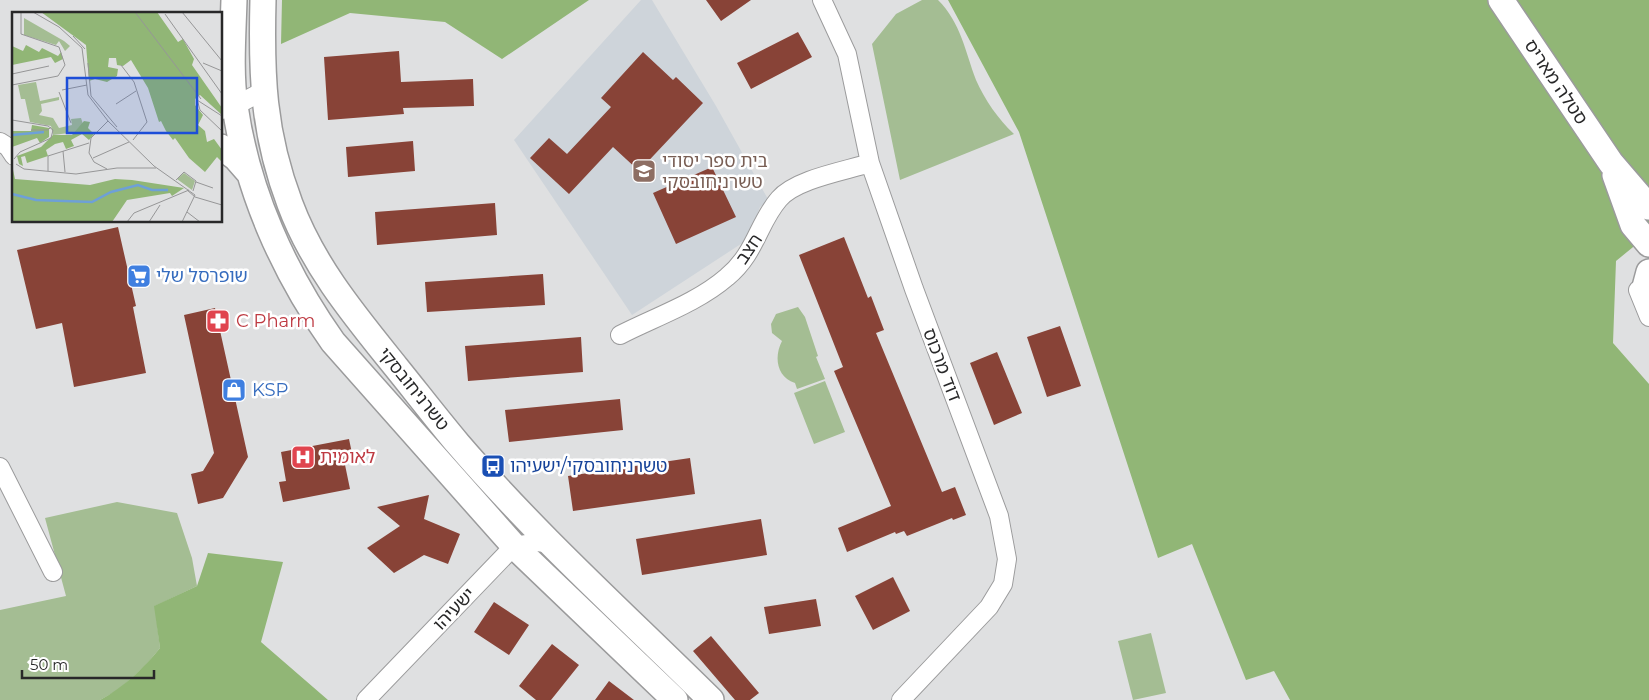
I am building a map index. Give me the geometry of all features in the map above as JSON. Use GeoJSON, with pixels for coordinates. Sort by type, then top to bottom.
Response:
{"type":"FeatureCollection","features":[{"type":"Feature","properties":{"kind":"street","name":"טשרניחובסקי"},"geometry":{"type":"LineString","coordinates":[[262,0],[263,91],[267,124],[285,189],[303,235],[317,263],[374,339],[459,445],[554,544],[711,700]]}},
{"type":"Feature","properties":{"kind":"street","name":"דוד מרכוס"},"geometry":{"type":"LineString","coordinates":[[822,0],[847,54],[870,163],[914,290],[999,516],[1007,559],[1003,584],[989,607],[901,700]]}},
{"type":"Feature","properties":{"kind":"street","name":"סטלה מאריס"},"geometry":{"type":"LineString","coordinates":[[1500,0],[1611,163],[1649,207]]}},
{"type":"Feature","properties":{"kind":"street","name":"טשרניחובסקי"},"geometry":{"type":"LineString","coordinates":[[234,4],[228,99],[252,178],[276,245],[290,275],[318,321],[333,342],[514,546],[675,700]]}},
{"type":"Feature","properties":{"kind":"street"},"geometry":{"type":"LineString","coordinates":[[222,45],[234,4]]}},
{"type":"Feature","properties":{"kind":"street"},"geometry":{"type":"LineString","coordinates":[[228,99],[263,91]]}},
{"type":"Feature","properties":{"kind":"street"},"geometry":{"type":"LineString","coordinates":[[0,142],[8,147],[12,153]]}},
{"type":"Feature","properties":{"kind":"street"},"geometry":{"type":"LineString","coordinates":[[222,148],[236,158],[252,178]]}},
{"type":"Feature","properties":{"kind":"street","name":"חצב"},"geometry":{"type":"LineString","coordinates":[[620,335],[693,299],[726,278],[748,254],[773,207],[786,192],[799,185],[870,163]]}},
{"type":"Feature","properties":{"kind":"street","name":"סטלה מאריס"},"geometry":{"type":"LineString","coordinates":[[1611,163],[1633,225],[1649,244]]}},
{"type":"Feature","properties":{"kind":"street"},"geometry":{"type":"LineString","coordinates":[[1649,272],[1645,287],[1649,299]]}},
{"type":"Feature","properties":{"kind":"street"},"geometry":{"type":"LineString","coordinates":[[1649,272],[1639,283],[1638,292],[1649,317]]}},
{"type":"Feature","properties":{"kind":"street"},"geometry":{"type":"LineString","coordinates":[[0,467],[53,572]]}},
{"type":"Feature","properties":{"kind":"street"},"geometry":{"type":"LineString","coordinates":[[514,546],[537,542],[554,544]]}},
{"type":"Feature","properties":{"kind":"street","name":"ישעיהו"},"geometry":{"type":"LineString","coordinates":[[366,700],[514,546]]}},
{"type":"Feature","properties":{"kind":"shaded area","name":"בית ספר יסודי טשרניחובסקי"},"geometry":{"type":"Polygon","coordinates":[[[641,0],[652,0],[716,106],[769,201],[760,207],[747,240],[632,315],[514,140],[641,0]]]}},
{"type":"Feature","properties":{"kind":"green space"},"geometry":{"type":"Polygon","coordinates":[[[282,0],[589,0],[502,59],[445,22],[350,13],[281,44],[282,0]]]}},
{"type":"Feature","properties":{"kind":"green space"},"geometry":{"type":"Polygon","coordinates":[[[922,0],[938,0],[946,9],[957,28],[983,95],[997,116],[1014,134],[900,180],[872,44],[896,14],[922,0]]]}},
{"type":"Feature","properties":{"kind":"green space"},"geometry":{"type":"Polygon","coordinates":[[[948,0],[1649,0],[1649,234],[1616,261],[1613,343],[1649,384],[1649,700],[1290,700],[1274,671],[1246,680],[1192,544],[1158,558],[1019,132],[948,0]]]}},
{"type":"Feature","properties":{"kind":"green space"},"geometry":{"type":"Polygon","coordinates":[[[798,307],[805,317],[818,356],[816,357],[825,379],[797,389],[795,383],[780,371],[778,353],[782,341],[772,333],[771,324],[776,314],[798,307]]]}},
{"type":"Feature","properties":{"kind":"green space"},"geometry":{"type":"Polygon","coordinates":[[[825,381],[845,432],[814,444],[794,393],[825,381]]]}},
{"type":"Feature","properties":{"kind":"green space"},"geometry":{"type":"Polygon","coordinates":[[[117,502],[177,513],[192,558],[197,586],[155,606],[160,648],[145,666],[118,690],[100,700],[0,700],[0,610],[66,596],[45,518],[117,502]]]}},
{"type":"Feature","properties":{"kind":"green space"},"geometry":{"type":"Polygon","coordinates":[[[208,553],[283,562],[261,642],[328,700],[100,700],[133,677],[160,648],[154,606],[197,586],[208,553]]]}},
{"type":"Feature","properties":{"kind":"green space"},"geometry":{"type":"Polygon","coordinates":[[[1151,633],[1166,693],[1133,700],[1118,641],[1151,633]]]}},
{"type":"Feature","properties":{"kind":"building"},"geometry":{"type":"Polygon","coordinates":[[[706,0],[751,0],[721,21],[706,0]]]}},
{"type":"Feature","properties":{"kind":"building"},"geometry":{"type":"Polygon","coordinates":[[[798,32],[812,57],[751,89],[737,63],[798,32]]]}},
{"type":"Feature","properties":{"kind":"building"},"geometry":{"type":"Polygon","coordinates":[[[399,51],[401,82],[473,79],[474,106],[403,108],[404,114],[328,120],[324,57],[399,51]]]}},
{"type":"Feature","properties":{"kind":"building","name":"בית ספר יסודי טשרניחובסקי"},"geometry":{"type":"Polygon","coordinates":[[[643,52],[673,80],[676,77],[703,103],[639,171],[613,147],[569,194],[530,158],[549,138],[567,154],[611,107],[601,98],[643,52]]]}},
{"type":"Feature","properties":{"kind":"building"},"geometry":{"type":"Polygon","coordinates":[[[413,141],[415,171],[348,177],[346,147],[413,141]]]}},
{"type":"Feature","properties":{"kind":"building","name":"בית ספר יסודי טשרניחובסקי"},"geometry":{"type":"Polygon","coordinates":[[[712,167],[736,217],[676,244],[653,193],[712,167]]]}},
{"type":"Feature","properties":{"kind":"building"},"geometry":{"type":"Polygon","coordinates":[[[495,203],[497,235],[377,245],[375,212],[495,203]]]}},
{"type":"Feature","properties":{"kind":"building"},"geometry":{"type":"Polygon","coordinates":[[[118,227],[136,306],[133,307],[146,373],[74,387],[62,323],[36,329],[17,250],[118,227]]]}},
{"type":"Feature","properties":{"kind":"building"},"geometry":{"type":"Polygon","coordinates":[[[844,237],[868,298],[871,296],[884,330],[876,333],[942,492],[955,487],[966,515],[953,520],[952,518],[907,536],[904,531],[896,534],[895,532],[847,552],[838,528],[891,506],[834,371],[843,367],[799,255],[844,237]]]}},
{"type":"Feature","properties":{"kind":"building"},"geometry":{"type":"Polygon","coordinates":[[[543,274],[545,305],[427,312],[425,282],[543,274]]]}},
{"type":"Feature","properties":{"kind":"building"},"geometry":{"type":"Polygon","coordinates":[[[215,308],[248,457],[223,498],[198,504],[191,474],[203,471],[214,453],[184,315],[215,308]]]}},
{"type":"Feature","properties":{"kind":"building"},"geometry":{"type":"Polygon","coordinates":[[[1060,326],[1081,386],[1047,397],[1027,337],[1060,326]]]}},
{"type":"Feature","properties":{"kind":"building"},"geometry":{"type":"Polygon","coordinates":[[[581,337],[583,372],[468,381],[465,346],[581,337]]]}},
{"type":"Feature","properties":{"kind":"building"},"geometry":{"type":"Polygon","coordinates":[[[997,352],[1022,413],[994,425],[970,363],[997,352]]]}},
{"type":"Feature","properties":{"kind":"building"},"geometry":{"type":"Polygon","coordinates":[[[620,399],[623,430],[509,442],[505,410],[620,399]]]}},
{"type":"Feature","properties":{"kind":"building"},"geometry":{"type":"Polygon","coordinates":[[[349,439],[353,458],[344,460],[350,489],[283,502],[279,482],[286,481],[281,452],[349,439]]]}},
{"type":"Feature","properties":{"kind":"building"},"geometry":{"type":"Polygon","coordinates":[[[690,458],[695,494],[573,511],[568,476],[690,458]]]}},
{"type":"Feature","properties":{"kind":"building"},"geometry":{"type":"Polygon","coordinates":[[[429,495],[424,519],[460,534],[448,564],[424,555],[394,573],[367,548],[400,526],[377,507],[429,495]]]}},
{"type":"Feature","properties":{"kind":"building"},"geometry":{"type":"Polygon","coordinates":[[[761,519],[767,555],[642,575],[636,539],[761,519]]]}},
{"type":"Feature","properties":{"kind":"building"},"geometry":{"type":"Polygon","coordinates":[[[893,577],[910,611],[873,630],[855,596],[893,577]]]}},
{"type":"Feature","properties":{"kind":"building"},"geometry":{"type":"Polygon","coordinates":[[[816,599],[821,626],[769,634],[764,607],[816,599]]]}},
{"type":"Feature","properties":{"kind":"building"},"geometry":{"type":"Polygon","coordinates":[[[494,602],[529,625],[509,655],[474,632],[494,602]]]}},
{"type":"Feature","properties":{"kind":"building"},"geometry":{"type":"Polygon","coordinates":[[[711,636],[759,693],[750,700],[735,700],[693,651],[711,636]]]}},
{"type":"Feature","properties":{"kind":"building"},"geometry":{"type":"Polygon","coordinates":[[[552,644],[579,665],[551,700],[536,700],[519,686],[552,644]]]}},
{"type":"Feature","properties":{"kind":"building"},"geometry":{"type":"Polygon","coordinates":[[[609,681],[634,700],[595,700],[609,681]]]}},
{"type":"Feature","properties":{"kind":"place","name":"בית ספר יסודי טשרניחובסקי"},"geometry":{"type":"Point","coordinates":[644,171]}},
{"type":"Feature","properties":{"kind":"place","name":"שופרסל שלי"},"geometry":{"type":"Point","coordinates":[139,276]}},
{"type":"Feature","properties":{"kind":"place","name":"C Pharm"},"geometry":{"type":"Point","coordinates":[218,321]}},
{"type":"Feature","properties":{"kind":"place","name":"KSP"},"geometry":{"type":"Point","coordinates":[234,390]}},
{"type":"Feature","properties":{"kind":"place","name":"לאומית"},"geometry":{"type":"Point","coordinates":[303,457]}},
{"type":"Feature","properties":{"kind":"place","name":"טשרניחובסקי/ישעיהו"},"geometry":{"type":"Point","coordinates":[493,466]}}]}
